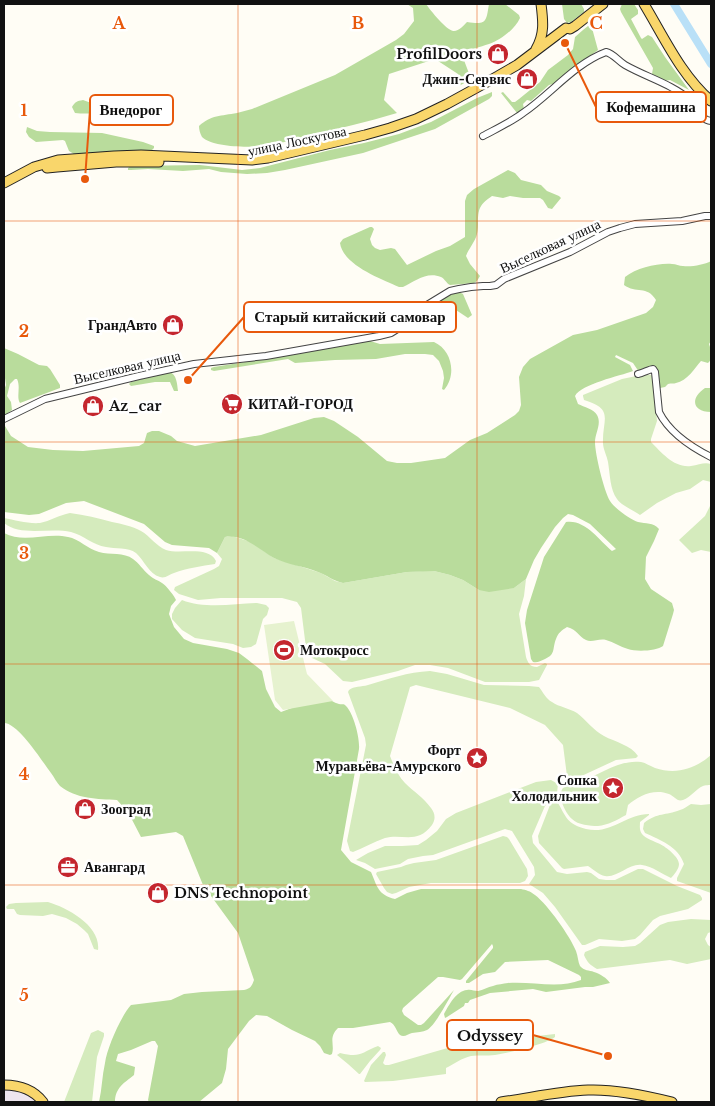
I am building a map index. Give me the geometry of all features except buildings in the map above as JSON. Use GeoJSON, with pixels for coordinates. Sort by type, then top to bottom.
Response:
{"type":"FeatureCollection","features":[{"type":"Feature","properties":{"kind":"main road"},"geometry":{"type":"LineString","coordinates":[[535,52],[543,31],[541,4]]}},
{"type":"Feature","properties":{"kind":"main road","name":"улица Лоскутова"},"geometry":{"type":"LineString","coordinates":[[4,183],[34,167],[58,160],[141,155],[252,160],[268,158],[390,128],[416,119],[498,76],[569,32],[570,28],[603,4]]}},
{"type":"Feature","properties":{"kind":"main road"},"geometry":{"type":"LineString","coordinates":[[644,4],[681,67],[699,90],[711,101]]}},
{"type":"Feature","properties":{"kind":"main road"},"geometry":{"type":"LineString","coordinates":[[543,23],[554,30],[570,28]]}},
{"type":"Feature","properties":{"kind":"main road"},"geometry":{"type":"LineString","coordinates":[[543,23],[555,40]]}},
{"type":"Feature","properties":{"kind":"main road","name":"улица Лоскутова"},"geometry":{"type":"LineString","coordinates":[[4,190],[38,171],[57,166],[151,162],[250,166],[376,137],[432,117],[464,101],[527,64],[555,40]]}},
{"type":"Feature","properties":{"kind":"main road"},"geometry":{"type":"LineString","coordinates":[[4,1087],[14,1086],[27,1089],[34,1092],[43,1102]]}},
{"type":"Feature","properties":{"kind":"main road"},"geometry":{"type":"LineString","coordinates":[[4,1087],[20,1090],[32,1095],[38,1102]]}},
{"type":"Feature","properties":{"kind":"main road"},"geometry":{"type":"LineString","coordinates":[[501,1102],[590,1090],[621,1093],[672,1102]]}},
{"type":"Feature","properties":{"kind":"street"},"geometry":{"type":"LineString","coordinates":[[483,136],[523,114],[565,78],[591,59],[606,52],[613,55],[624,65],[666,84],[680,93],[690,101],[704,119],[711,121]]}},
{"type":"Feature","properties":{"kind":"street","name":"Выселковая улица"},"geometry":{"type":"LineString","coordinates":[[4,419],[45,399],[139,376],[194,364],[266,356],[379,336],[399,328],[427,305],[450,291],[496,285],[504,279],[570,252],[608,232],[635,224],[682,221],[711,216]]}},
{"type":"Feature","properties":{"kind":"street"},"geometry":{"type":"LineString","coordinates":[[638,374],[650,369],[656,372],[659,412],[662,418],[674,432],[689,444],[711,457]]}},
{"type":"Feature","properties":{"kind":"shaded area"},"geometry":{"type":"Polygon","coordinates":[[[4,1090],[21,1092],[31,1096],[36,1102],[4,1102],[4,1090]]]}},
{"type":"Feature","properties":{"kind":"green space"},"geometry":{"type":"Polygon","coordinates":[[[407,4],[426,4],[444,24],[454,31],[460,29],[467,22],[478,23],[484,21],[489,4],[505,4],[519,15],[520,18],[515,26],[503,37],[462,55],[470,76],[468,81],[459,86],[458,74],[435,59],[389,74],[384,100],[397,113],[263,146],[224,145],[207,141],[202,137],[199,126],[216,116],[252,109],[335,75],[396,40],[404,34],[414,21],[413,8],[407,4]]]}},
{"type":"Feature","properties":{"kind":"green space"},"geometry":{"type":"Polygon","coordinates":[[[562,4],[581,4],[584,12],[567,23],[564,19],[562,4]]]}},
{"type":"Feature","properties":{"kind":"green space"},"geometry":{"type":"Polygon","coordinates":[[[622,4],[634,4],[638,14],[631,19],[641,38],[648,35],[652,37],[689,90],[670,80],[664,81],[652,74],[653,68],[621,12],[622,4]]]}},
{"type":"Feature","properties":{"kind":"green space"},"geometry":{"type":"Polygon","coordinates":[[[588,26],[592,28],[598,50],[556,83],[549,85],[531,101],[527,100],[523,104],[524,109],[517,113],[501,93],[503,92],[512,102],[519,99],[540,82],[548,70],[568,55],[573,49],[575,37],[588,26]]]}},
{"type":"Feature","properties":{"kind":"green space"},"geometry":{"type":"Polygon","coordinates":[[[492,92],[492,96],[489,99],[435,129],[363,153],[285,170],[247,174],[209,169],[183,171],[128,170],[131,166],[200,165],[242,170],[260,168],[399,134],[431,122],[492,92]]]}},
{"type":"Feature","properties":{"kind":"green space"},"geometry":{"type":"Polygon","coordinates":[[[83,100],[113,111],[133,115],[140,118],[142,122],[136,123],[95,114],[75,113],[72,107],[76,102],[83,100]]]}},
{"type":"Feature","properties":{"kind":"green space"},"geometry":{"type":"Polygon","coordinates":[[[27,127],[37,131],[102,133],[143,142],[154,146],[154,148],[152,150],[74,154],[69,151],[63,140],[36,142],[26,132],[27,127]]]}},
{"type":"Feature","properties":{"kind":"green space"},"geometry":{"type":"Polygon","coordinates":[[[508,170],[515,173],[521,180],[541,185],[547,191],[561,198],[552,209],[548,208],[540,198],[510,196],[503,198],[492,196],[485,201],[479,213],[476,237],[466,256],[480,276],[474,283],[450,285],[441,277],[431,275],[399,287],[364,270],[348,258],[343,251],[340,243],[343,239],[370,227],[374,229],[370,239],[372,245],[380,250],[395,249],[407,265],[450,246],[465,237],[465,201],[467,195],[508,170]]]}},
{"type":"Feature","properties":{"kind":"green space"},"geometry":{"type":"Polygon","coordinates":[[[711,261],[711,341],[709,344],[711,356],[708,363],[701,361],[684,380],[660,388],[657,371],[639,372],[633,363],[616,355],[615,357],[630,365],[633,371],[593,384],[575,396],[578,404],[594,411],[598,418],[599,425],[595,439],[595,448],[610,501],[631,519],[652,524],[659,529],[646,557],[645,579],[651,589],[672,603],[674,610],[663,646],[660,648],[636,651],[606,640],[588,641],[567,627],[558,635],[551,655],[538,662],[533,662],[531,659],[525,623],[527,610],[544,557],[566,522],[573,522],[585,527],[612,551],[616,549],[590,524],[573,515],[568,514],[555,527],[534,560],[526,579],[514,588],[489,592],[479,590],[463,580],[450,575],[434,571],[407,572],[343,583],[313,570],[274,558],[245,540],[232,537],[225,537],[217,553],[209,548],[172,545],[165,542],[144,524],[84,501],[66,503],[39,514],[29,515],[4,512],[4,426],[11,436],[28,447],[83,451],[139,446],[144,443],[147,433],[152,431],[159,431],[177,441],[195,446],[261,435],[314,418],[324,417],[334,421],[358,437],[387,461],[411,463],[445,458],[470,440],[487,433],[519,411],[521,405],[519,377],[523,367],[530,359],[573,335],[597,330],[646,313],[653,307],[656,300],[653,295],[645,291],[628,288],[624,285],[625,277],[635,271],[654,265],[690,266],[701,265],[711,261]]]}},
{"type":"Feature","properties":{"kind":"green space"},"geometry":{"type":"Polygon","coordinates":[[[459,292],[463,294],[472,315],[468,318],[453,308],[431,315],[410,328],[409,326],[413,320],[424,310],[445,297],[459,292]]]}},
{"type":"Feature","properties":{"kind":"green space"},"geometry":{"type":"Polygon","coordinates":[[[370,341],[380,344],[434,342],[445,351],[451,363],[448,384],[444,390],[442,389],[444,378],[439,361],[433,355],[425,354],[405,354],[376,359],[295,363],[288,359],[211,370],[214,367],[370,341]]]}},
{"type":"Feature","properties":{"kind":"green space"},"geometry":{"type":"Polygon","coordinates":[[[4,348],[39,365],[47,366],[60,385],[60,388],[20,403],[18,398],[19,385],[17,379],[15,379],[10,384],[7,396],[11,402],[12,410],[4,416],[4,390],[6,385],[4,348]]]}},
{"type":"Feature","properties":{"kind":"green space"},"geometry":{"type":"Polygon","coordinates":[[[169,372],[175,377],[178,391],[174,391],[170,382],[155,382],[131,386],[129,384],[131,382],[169,372]]]}},
{"type":"Feature","properties":{"kind":"green space"},"geometry":{"type":"Polygon","coordinates":[[[646,374],[653,377],[657,421],[651,442],[669,459],[679,465],[711,464],[711,482],[703,480],[690,489],[676,493],[657,503],[640,515],[622,504],[615,495],[603,445],[605,416],[600,407],[584,400],[583,395],[622,379],[646,374]]]}},
{"type":"Feature","properties":{"kind":"green space"},"geometry":{"type":"Polygon","coordinates":[[[705,388],[711,388],[711,412],[700,410],[695,404],[697,396],[705,388]]]}},
{"type":"Feature","properties":{"kind":"green space"},"geometry":{"type":"Polygon","coordinates":[[[711,504],[711,552],[701,550],[692,553],[679,540],[705,516],[711,504]]]}},
{"type":"Feature","properties":{"kind":"green space"},"geometry":{"type":"Polygon","coordinates":[[[70,513],[134,528],[144,533],[166,550],[207,553],[216,561],[215,564],[194,567],[162,577],[153,573],[136,553],[129,550],[101,546],[71,532],[19,530],[4,523],[4,518],[40,523],[70,513]]]}},
{"type":"Feature","properties":{"kind":"green space"},"geometry":{"type":"Polygon","coordinates":[[[4,533],[19,538],[68,537],[99,552],[121,554],[137,562],[151,576],[164,584],[174,596],[176,600],[171,606],[169,614],[174,627],[184,639],[193,643],[227,649],[239,653],[247,659],[262,671],[266,689],[275,707],[281,712],[324,696],[335,703],[344,704],[354,720],[359,745],[341,850],[351,862],[371,872],[382,892],[395,899],[421,889],[521,889],[530,892],[546,906],[564,929],[576,951],[580,966],[585,970],[601,975],[610,983],[593,987],[546,992],[533,989],[490,993],[470,1000],[445,1018],[444,1014],[451,1003],[463,991],[478,991],[508,983],[564,984],[581,980],[579,975],[548,960],[505,962],[495,972],[483,974],[466,983],[493,948],[492,944],[462,979],[438,977],[403,1008],[404,1015],[418,1025],[421,1025],[454,990],[438,1017],[425,1031],[402,1036],[390,1022],[353,1028],[338,1028],[333,1035],[333,1050],[330,1055],[324,1053],[315,1041],[267,1016],[256,1015],[249,1021],[228,1049],[226,1069],[222,1083],[199,1102],[149,1102],[158,1046],[155,1041],[152,1041],[118,1054],[116,1061],[135,1067],[134,1075],[118,1089],[115,1102],[99,1102],[108,1049],[119,1024],[131,1005],[171,1000],[184,994],[244,990],[250,987],[254,980],[238,933],[203,885],[183,836],[176,832],[141,837],[128,812],[117,800],[87,798],[66,790],[59,785],[23,736],[16,729],[4,723],[4,533]]]}},
{"type":"Feature","properties":{"kind":"green space"},"geometry":{"type":"Polygon","coordinates":[[[232,536],[251,542],[274,558],[321,573],[343,583],[423,571],[434,571],[450,575],[463,580],[479,590],[514,588],[526,579],[519,614],[526,657],[533,666],[537,667],[545,663],[547,665],[539,680],[529,682],[485,682],[448,668],[430,665],[415,665],[352,682],[343,681],[325,664],[312,658],[306,648],[301,608],[297,602],[282,598],[198,600],[179,594],[174,590],[175,587],[219,566],[222,559],[217,553],[225,537],[232,536]]]}},
{"type":"Feature","properties":{"kind":"green space"},"geometry":{"type":"Polygon","coordinates":[[[182,600],[209,605],[257,603],[266,605],[269,608],[267,615],[263,619],[256,644],[243,648],[233,644],[195,638],[182,630],[172,619],[172,614],[182,600]]]}},
{"type":"Feature","properties":{"kind":"green space","name":"Мотокросс"},"geometry":{"type":"Polygon","coordinates":[[[294,621],[307,674],[333,701],[283,710],[275,700],[264,625],[294,621]]]}},
{"type":"Feature","properties":{"kind":"green space"},"geometry":{"type":"Polygon","coordinates":[[[430,671],[484,685],[539,687],[550,701],[577,713],[600,734],[627,746],[638,756],[636,758],[616,760],[575,779],[570,779],[567,776],[563,745],[545,725],[510,708],[416,685],[410,687],[390,756],[396,771],[403,780],[432,810],[434,821],[421,835],[385,838],[353,852],[350,851],[347,841],[366,745],[348,692],[353,688],[398,676],[430,671]]]}},
{"type":"Feature","properties":{"kind":"green space"},"geometry":{"type":"Polygon","coordinates":[[[711,755],[711,785],[700,787],[683,800],[663,792],[652,792],[628,805],[626,815],[598,826],[577,823],[569,816],[562,803],[561,793],[565,786],[580,782],[617,765],[641,762],[663,770],[678,771],[692,767],[711,755]]]}},
{"type":"Feature","properties":{"kind":"green space"},"geometry":{"type":"Polygon","coordinates":[[[551,780],[558,784],[557,793],[545,806],[532,836],[533,843],[557,872],[567,874],[587,872],[599,879],[615,880],[638,869],[643,869],[700,895],[702,900],[688,909],[660,916],[653,920],[635,939],[622,941],[599,939],[582,945],[543,893],[529,884],[535,875],[534,867],[512,831],[505,829],[433,855],[408,859],[400,864],[375,869],[356,860],[385,846],[418,845],[437,831],[446,819],[456,813],[536,782],[551,780]]]}},
{"type":"Feature","properties":{"kind":"green space"},"geometry":{"type":"Polygon","coordinates":[[[557,801],[565,816],[571,822],[586,829],[603,829],[633,817],[649,814],[640,822],[641,832],[646,837],[666,847],[675,855],[679,864],[677,870],[671,878],[653,868],[642,865],[633,866],[610,876],[605,876],[588,866],[562,868],[539,843],[538,836],[550,805],[557,801]]]}},
{"type":"Feature","properties":{"kind":"green space"},"geometry":{"type":"Polygon","coordinates":[[[691,804],[711,804],[711,893],[677,881],[684,864],[681,858],[673,848],[645,833],[643,829],[644,823],[653,817],[681,810],[691,804]]]}},
{"type":"Feature","properties":{"kind":"green space"},"geometry":{"type":"Polygon","coordinates":[[[503,836],[509,839],[527,869],[528,876],[525,881],[520,883],[431,883],[409,887],[392,894],[387,892],[376,874],[377,872],[414,863],[436,860],[503,836]]]}},
{"type":"Feature","properties":{"kind":"green space"},"geometry":{"type":"Polygon","coordinates":[[[48,902],[82,919],[94,933],[98,941],[98,950],[94,949],[88,934],[84,930],[66,918],[52,914],[43,916],[20,915],[14,909],[7,909],[6,907],[9,904],[16,903],[48,902]]]}},
{"type":"Feature","properties":{"kind":"green space"},"geometry":{"type":"Polygon","coordinates":[[[691,919],[711,920],[711,932],[708,933],[705,939],[711,947],[711,959],[687,964],[670,960],[597,969],[586,960],[584,955],[585,952],[600,946],[635,946],[660,925],[691,919]]]}},
{"type":"Feature","properties":{"kind":"green space"},"geometry":{"type":"Polygon","coordinates":[[[98,1030],[104,1033],[104,1036],[97,1057],[92,1102],[64,1102],[91,1033],[98,1030]]]}},
{"type":"Feature","properties":{"kind":"green space"},"geometry":{"type":"Polygon","coordinates":[[[555,1034],[555,1037],[551,1040],[526,1048],[495,1055],[468,1057],[446,1068],[446,1074],[393,1081],[364,1081],[371,1065],[383,1052],[386,1055],[383,1063],[389,1065],[451,1047],[480,1041],[555,1034]]]}},
{"type":"Feature","properties":{"kind":"green space"},"geometry":{"type":"Polygon","coordinates":[[[378,1046],[381,1048],[380,1050],[360,1074],[337,1055],[340,1053],[357,1055],[378,1046]]]}},
{"type":"Feature","properties":{"kind":"waterway"},"geometry":{"type":"LineString","coordinates":[[674,4],[711,64]]}},
{"type":"Feature","properties":{"kind":"place","name":"Кофемашина"},"geometry":{"type":"Point","coordinates":[565,43]}},
{"type":"Feature","properties":{"kind":"place","name":"ProfilDoors"},"geometry":{"type":"Point","coordinates":[498,54]}},
{"type":"Feature","properties":{"kind":"place","name":"Джип-Сервис"},"geometry":{"type":"Point","coordinates":[527,79]}},
{"type":"Feature","properties":{"kind":"place","name":"Внедорог"},"geometry":{"type":"Point","coordinates":[85,179]}},
{"type":"Feature","properties":{"kind":"place","name":"ГрандАвто"},"geometry":{"type":"Point","coordinates":[173,325]}},
{"type":"Feature","properties":{"kind":"place","name":"Старый китайский самовар"},"geometry":{"type":"Point","coordinates":[188,380]}},
{"type":"Feature","properties":{"kind":"place","name":"КИТАЙ-ГОРОД"},"geometry":{"type":"Point","coordinates":[232,404]}},
{"type":"Feature","properties":{"kind":"place","name":"Az_car"},"geometry":{"type":"Point","coordinates":[93,406]}},
{"type":"Feature","properties":{"kind":"place","name":"Мотокросс"},"geometry":{"type":"Point","coordinates":[284,650]}},
{"type":"Feature","properties":{"kind":"place","name":"Форт Муравьёва-Амурского"},"geometry":{"type":"Point","coordinates":[477,758]}},
{"type":"Feature","properties":{"kind":"place","name":"Сопка Холодильник"},"geometry":{"type":"Point","coordinates":[613,788]}},
{"type":"Feature","properties":{"kind":"place","name":"Зооград"},"geometry":{"type":"Point","coordinates":[85,809]}},
{"type":"Feature","properties":{"kind":"place","name":"Авангард"},"geometry":{"type":"Point","coordinates":[68,867]}},
{"type":"Feature","properties":{"kind":"place","name":"DNS Technopoint"},"geometry":{"type":"Point","coordinates":[158,893]}},
{"type":"Feature","properties":{"kind":"place","name":"Odyssey"},"geometry":{"type":"Point","coordinates":[608,1056]}}]}
